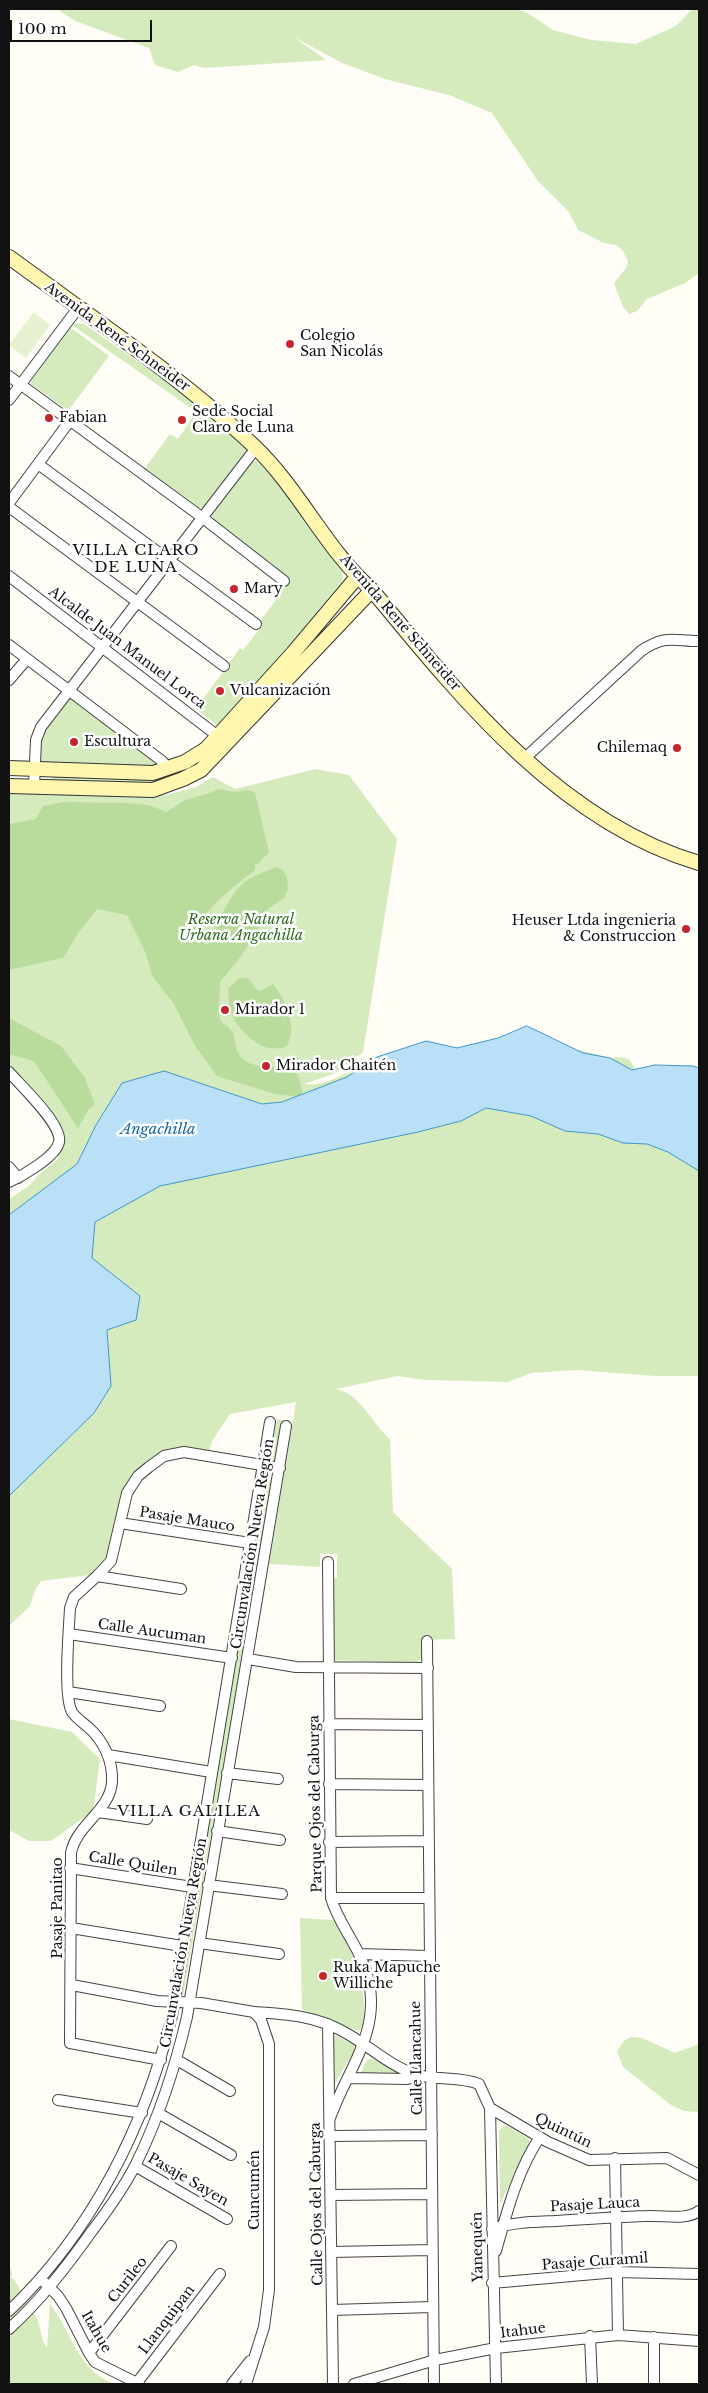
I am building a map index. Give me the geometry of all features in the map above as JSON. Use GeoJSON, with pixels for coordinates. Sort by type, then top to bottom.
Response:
{"type":"FeatureCollection","features":[{"type":"Feature","properties":{"kind":"main road","name":"Avenida René Schneider"},"geometry":{"type":"LineString","coordinates":[[9,257],[196,395],[256,448],[293,490],[357,577],[372,590],[431,659],[525,758],[562,791],[602,820],[646,843],[699,863]]}},
{"type":"Feature","properties":{"kind":"main road"},"geometry":{"type":"LineString","coordinates":[[9,786],[153,790],[201,770],[293,653],[357,577]]}},
{"type":"Feature","properties":{"kind":"main road"},"geometry":{"type":"LineString","coordinates":[[9,768],[153,773],[169,769],[198,755],[223,740],[372,590]]}},
{"type":"Feature","properties":{"kind":"street"},"geometry":{"type":"LineString","coordinates":[[9,400],[78,308]]}},
{"type":"Feature","properties":{"kind":"street"},"geometry":{"type":"LineString","coordinates":[[9,376],[69,422],[203,518],[284,581]]}},
{"type":"Feature","properties":{"kind":"street"},"geometry":{"type":"LineString","coordinates":[[9,503],[69,422]]}},
{"type":"Feature","properties":{"kind":"street"},"geometry":{"type":"LineString","coordinates":[[34,787],[36,740],[41,727],[256,448]]}},
{"type":"Feature","properties":{"kind":"street"},"geometry":{"type":"LineString","coordinates":[[38,464],[256,624]]}},
{"type":"Feature","properties":{"kind":"street"},"geometry":{"type":"LineString","coordinates":[[9,507],[224,666]]}},
{"type":"Feature","properties":{"kind":"street","name":"Alcalde Juan Manuel Lorca"},"geometry":{"type":"LineString","coordinates":[[9,576],[223,740]]}},
{"type":"Feature","properties":{"kind":"street"},"geometry":{"type":"LineString","coordinates":[[525,758],[648,646],[672,638],[699,642]]}},
{"type":"Feature","properties":{"kind":"street"},"geometry":{"type":"LineString","coordinates":[[9,646],[70,690],[169,769]]}},
{"type":"Feature","properties":{"kind":"street"},"geometry":{"type":"LineString","coordinates":[[9,680],[27,659]]}},
{"type":"Feature","properties":{"kind":"street"},"geometry":{"type":"LineString","coordinates":[[9,1072],[56,1126],[60,1138],[55,1151],[13,1180],[9,1167]]}},
{"type":"Feature","properties":{"kind":"street","name":"Circunvalación Nueva Región"},"geometry":{"type":"LineString","coordinates":[[9,2311],[40,2279],[90,2213],[119,2161],[142,2113],[161,2060],[232,1658],[270,1422]]}},
{"type":"Feature","properties":{"kind":"street","name":"Circunvalación Nueva Región"},"geometry":{"type":"LineString","coordinates":[[9,2329],[49,2287],[105,2213],[135,2166],[158,2113],[177,2060],[189,2002],[217,1830],[248,1659],[286,1426]]}},
{"type":"Feature","properties":{"kind":"street","name":"Pasaje Panitao"},"geometry":{"type":"LineString","coordinates":[[161,2060],[70,2043],[72,1985],[70,1868],[72,1844],[108,1797],[112,1785],[112,1772],[108,1755],[97,1735],[71,1711],[68,1692],[70,1608],[74,1597],[97,1576],[110,1560],[125,1498],[138,1476],[164,1456],[184,1452],[280,1468]]}},
{"type":"Feature","properties":{"kind":"street","name":"Pasaje Mauco"},"geometry":{"type":"LineString","coordinates":[[120,1523],[250,1543]]}},
{"type":"Feature","properties":{"kind":"street","name":"Parque Ojos del Caburga"},"geometry":{"type":"LineString","coordinates":[[328,1562],[327,1667],[331,1898],[340,1922],[359,1954],[368,1981],[371,2009],[364,2045],[330,2118]]}},
{"type":"Feature","properties":{"kind":"street"},"geometry":{"type":"LineString","coordinates":[[97,1576],[181,1589]]}},
{"type":"Feature","properties":{"kind":"street","name":"Calle Aucuman"},"geometry":{"type":"LineString","coordinates":[[69,1634],[232,1658]]}},
{"type":"Feature","properties":{"kind":"street","name":"Calle Llancahue"},"geometry":{"type":"LineString","coordinates":[[427,1641],[434,2384]]}},
{"type":"Feature","properties":{"kind":"street"},"geometry":{"type":"LineString","coordinates":[[248,1659],[296,1667],[428,1668]]}},
{"type":"Feature","properties":{"kind":"street"},"geometry":{"type":"LineString","coordinates":[[68,1692],[160,1706]]}},
{"type":"Feature","properties":{"kind":"street"},"geometry":{"type":"LineString","coordinates":[[328,1724],[428,1724]]}},
{"type":"Feature","properties":{"kind":"street"},"geometry":{"type":"LineString","coordinates":[[108,1755],[211,1772]]}},
{"type":"Feature","properties":{"kind":"street"},"geometry":{"type":"LineString","coordinates":[[227,1773],[278,1779]]}},
{"type":"Feature","properties":{"kind":"street"},"geometry":{"type":"LineString","coordinates":[[329,1784],[428,1785]]}},
{"type":"Feature","properties":{"kind":"street"},"geometry":{"type":"LineString","coordinates":[[98,1812],[147,1819]]}},
{"type":"Feature","properties":{"kind":"street"},"geometry":{"type":"LineString","coordinates":[[217,1830],[280,1840]]}},
{"type":"Feature","properties":{"kind":"street"},"geometry":{"type":"LineString","coordinates":[[329,1842],[428,1841]]}},
{"type":"Feature","properties":{"kind":"street","name":"Calle Quilen"},"geometry":{"type":"LineString","coordinates":[[70,1868],[192,1887]]}},
{"type":"Feature","properties":{"kind":"street"},"geometry":{"type":"LineString","coordinates":[[208,1885],[282,1894]]}},
{"type":"Feature","properties":{"kind":"street"},"geometry":{"type":"LineString","coordinates":[[331,1898],[429,1898]]}},
{"type":"Feature","properties":{"kind":"street"},"geometry":{"type":"LineString","coordinates":[[71,1928],[182,1946]]}},
{"type":"Feature","properties":{"kind":"street"},"geometry":{"type":"LineString","coordinates":[[199,1943],[279,1954]]}},
{"type":"Feature","properties":{"kind":"street"},"geometry":{"type":"LineString","coordinates":[[359,1954],[430,1956]]}},
{"type":"Feature","properties":{"kind":"street"},"geometry":{"type":"LineString","coordinates":[[72,1985],[156,2001],[173,2000],[254,2012],[297,2015],[328,2024],[414,2074],[432,2079],[471,2081],[479,2084],[490,2108]]}},
{"type":"Feature","properties":{"kind":"street","name":"Cuncumén"},"geometry":{"type":"LineString","coordinates":[[246,2384],[252,2358],[264,2327],[269,2290],[269,2044],[261,2020],[254,2012]]}},
{"type":"Feature","properties":{"kind":"street","name":"Calle Ojos del Caburga"},"geometry":{"type":"LineString","coordinates":[[328,2024],[333,2384]]}},
{"type":"Feature","properties":{"kind":"street"},"geometry":{"type":"LineString","coordinates":[[177,2060],[230,2091]]}},
{"type":"Feature","properties":{"kind":"street"},"geometry":{"type":"LineString","coordinates":[[349,2078],[408,2079],[414,2074]]}},
{"type":"Feature","properties":{"kind":"street"},"geometry":{"type":"LineString","coordinates":[[58,2100],[142,2113]]}},
{"type":"Feature","properties":{"kind":"street","name":"Quintún"},"geometry":{"type":"LineString","coordinates":[[490,2108],[540,2137],[589,2160],[667,2158],[699,2174]]}},
{"type":"Feature","properties":{"kind":"street","name":"Yanequén"},"geometry":{"type":"LineString","coordinates":[[490,2108],[492,2283],[496,2384]]}},
{"type":"Feature","properties":{"kind":"street"},"geometry":{"type":"LineString","coordinates":[[158,2113],[231,2155]]}},
{"type":"Feature","properties":{"kind":"street"},"geometry":{"type":"LineString","coordinates":[[331,2136],[432,2135]]}},
{"type":"Feature","properties":{"kind":"street"},"geometry":{"type":"LineString","coordinates":[[492,2264],[518,2180],[540,2137]]}},
{"type":"Feature","properties":{"kind":"street"},"geometry":{"type":"LineString","coordinates":[[615,2158],[618,2335]]}},
{"type":"Feature","properties":{"kind":"street","name":"Pasaje Sayen"},"geometry":{"type":"LineString","coordinates":[[135,2166],[227,2219]]}},
{"type":"Feature","properties":{"kind":"street"},"geometry":{"type":"LineString","coordinates":[[331,2195],[432,2194]]}},
{"type":"Feature","properties":{"kind":"street","name":"Pasaje Lauca"},"geometry":{"type":"LineString","coordinates":[[492,2229],[503,2225],[616,2217],[680,2217],[694,2215],[699,2211]]}},
{"type":"Feature","properties":{"kind":"street","name":"Curileo"},"geometry":{"type":"LineString","coordinates":[[88,2354],[171,2246]]}},
{"type":"Feature","properties":{"kind":"street"},"geometry":{"type":"LineString","coordinates":[[331,2252],[432,2250]]}},
{"type":"Feature","properties":{"kind":"street","name":"Pasaje Curamil"},"geometry":{"type":"LineString","coordinates":[[492,2283],[617,2272],[699,2274]]}},
{"type":"Feature","properties":{"kind":"street","name":"Llanquipan"},"geometry":{"type":"LineString","coordinates":[[138,2384],[220,2274]]}},
{"type":"Feature","properties":{"kind":"street","name":"Itahue"},"geometry":{"type":"LineString","coordinates":[[40,2279],[66,2308],[88,2354],[103,2367],[138,2384]]}},
{"type":"Feature","properties":{"kind":"street"},"geometry":{"type":"LineString","coordinates":[[332,2310],[432,2307]]}},
{"type":"Feature","properties":{"kind":"street","name":"Itahue"},"geometry":{"type":"LineString","coordinates":[[354,2384],[435,2360],[496,2348],[590,2336],[618,2335],[699,2341]]}},
{"type":"Feature","properties":{"kind":"street"},"geometry":{"type":"LineString","coordinates":[[590,2336],[592,2384]]}},
{"type":"Feature","properties":{"kind":"street"},"geometry":{"type":"LineString","coordinates":[[654,2337],[654,2384]]}},
{"type":"Feature","properties":{"kind":"street","name":"Cuncumén"},"geometry":{"type":"LineString","coordinates":[[232,2384],[252,2358]]}},
{"type":"Feature","properties":{"kind":"green space"},"geometry":{"type":"Polygon","coordinates":[[[57,9],[515,9],[526,12],[553,30],[591,40],[636,44],[676,26],[692,9],[699,9],[699,273],[685,283],[647,299],[637,311],[629,314],[623,307],[614,283],[626,268],[628,261],[623,251],[616,245],[604,243],[578,230],[569,212],[538,181],[492,113],[449,95],[385,79],[342,63],[294,37],[326,60],[204,68],[194,65],[178,72],[155,65],[149,48],[75,21],[57,9]]]}},
{"type":"Feature","properties":{"kind":"green space"},"geometry":{"type":"Polygon","coordinates":[[[34,312],[50,325],[26,358],[9,345],[34,312]]]}},
{"type":"Feature","properties":{"kind":"green space"},"geometry":{"type":"Polygon","coordinates":[[[76,323],[84,324],[199,404],[195,411],[72,325],[76,323]]]}},
{"type":"Feature","properties":{"kind":"green space"},"geometry":{"type":"Polygon","coordinates":[[[70,327],[109,356],[68,411],[30,383],[70,327]]]}},
{"type":"Feature","properties":{"kind":"green space"},"geometry":{"type":"Polygon","coordinates":[[[200,406],[248,445],[246,454],[206,507],[200,508],[145,468],[170,434],[178,439],[200,406]]]}},
{"type":"Feature","properties":{"kind":"green space"},"geometry":{"type":"Polygon","coordinates":[[[251,461],[257,461],[284,489],[342,571],[343,580],[224,723],[218,726],[196,709],[240,648],[243,650],[262,626],[259,623],[289,582],[213,521],[212,514],[251,461]]]}},
{"type":"Feature","properties":{"kind":"green space"},"geometry":{"type":"Polygon","coordinates":[[[71,695],[161,762],[159,768],[44,764],[39,759],[41,737],[71,695]]]}},
{"type":"Feature","properties":{"kind":"green space"},"geometry":{"type":"Polygon","coordinates":[[[210,751],[199,765],[179,775],[152,784],[52,780],[52,776],[141,779],[210,751]]]}},
{"type":"Feature","properties":{"kind":"green space","name":"Reserva Natural Urbana Angachilla"},"geometry":{"type":"Polygon","coordinates":[[[315,769],[349,775],[397,839],[363,1052],[333,1074],[304,1084],[327,1082],[361,1065],[570,1048],[611,1058],[621,1057],[629,1059],[636,1070],[699,1078],[699,1376],[655,1376],[577,1370],[531,1373],[508,1382],[425,1380],[397,1376],[336,1389],[352,1396],[390,1439],[393,1512],[452,1569],[455,1639],[422,1640],[422,1658],[416,1663],[334,1660],[331,1578],[337,1578],[337,1554],[320,1554],[320,1567],[269,1564],[296,1402],[230,1414],[212,1441],[208,1456],[172,1456],[141,1473],[120,1504],[115,1546],[99,1574],[41,1581],[35,1590],[30,1606],[9,1626],[9,1199],[30,1185],[38,1175],[57,1160],[64,1142],[63,1132],[48,1111],[9,1073],[9,792],[113,791],[166,795],[196,787],[213,777],[235,789],[315,769]]]}},
{"type":"Feature","properties":{"kind":"green space","name":"Reserva Natural Urbana Angachilla"},"geometry":{"type":"Polygon","coordinates":[[[218,789],[235,792],[249,790],[255,793],[269,852],[258,864],[255,864],[255,870],[214,905],[204,917],[199,928],[199,938],[208,945],[231,897],[240,886],[252,878],[275,867],[283,870],[287,877],[288,889],[284,898],[268,909],[257,933],[220,982],[219,1016],[221,1021],[233,1033],[240,1056],[251,1064],[258,1066],[292,1066],[298,1076],[304,1097],[275,1094],[217,1076],[194,1044],[174,1004],[153,977],[144,949],[127,915],[97,909],[78,933],[63,958],[9,970],[9,824],[36,819],[43,806],[64,802],[149,805],[166,812],[185,800],[218,789]]]}},
{"type":"Feature","properties":{"kind":"green space"},"geometry":{"type":"Polygon","coordinates":[[[239,978],[248,978],[256,989],[261,991],[273,984],[278,990],[286,1006],[291,1023],[290,1040],[286,1047],[272,1048],[258,1044],[246,1035],[237,1024],[230,1009],[228,989],[239,978]]]}},
{"type":"Feature","properties":{"kind":"green space"},"geometry":{"type":"Polygon","coordinates":[[[9,1018],[61,1046],[85,1078],[95,1104],[88,1110],[78,1128],[34,1061],[9,1054],[9,1018]]]}},
{"type":"Feature","properties":{"kind":"green space"},"geometry":{"type":"Polygon","coordinates":[[[277,1419],[283,1420],[275,1462],[270,1459],[277,1419]]]}},
{"type":"Feature","properties":{"kind":"green space"},"geometry":{"type":"Polygon","coordinates":[[[266,1480],[273,1481],[183,1996],[179,1995],[179,1991],[266,1480]]]}},
{"type":"Feature","properties":{"kind":"green space"},"geometry":{"type":"Polygon","coordinates":[[[9,1719],[72,1732],[100,1759],[93,1811],[51,1841],[29,1841],[9,1830],[9,1719]]]}},
{"type":"Feature","properties":{"kind":"green space"},"geometry":{"type":"Polygon","coordinates":[[[300,1918],[334,1920],[348,1945],[358,1970],[363,1996],[364,2025],[359,2031],[302,2010],[300,1918]]]}},
{"type":"Feature","properties":{"kind":"green space"},"geometry":{"type":"Polygon","coordinates":[[[335,2035],[354,2045],[355,2049],[332,2089],[333,2037],[335,2035]]]}},
{"type":"Feature","properties":{"kind":"green space"},"geometry":{"type":"Polygon","coordinates":[[[631,2037],[642,2038],[675,2053],[699,2044],[699,2112],[684,2111],[671,2105],[623,2067],[617,2051],[624,2041],[631,2037]]]}},
{"type":"Feature","properties":{"kind":"green space"},"geometry":{"type":"Polygon","coordinates":[[[371,2059],[402,2075],[360,2074],[367,2060],[371,2059]]]}},
{"type":"Feature","properties":{"kind":"green space"},"geometry":{"type":"Polygon","coordinates":[[[506,2125],[529,2139],[529,2144],[500,2204],[499,2130],[506,2125]]]}},
{"type":"Feature","properties":{"kind":"green space"},"geometry":{"type":"Polygon","coordinates":[[[9,2263],[12,2273],[11,2278],[14,2279],[38,2321],[43,2341],[47,2348],[50,2304],[76,2349],[91,2369],[114,2384],[9,2384],[9,2263]]]}},
{"type":"Feature","properties":{"kind":"water","name":"Angachilla"},"geometry":{"type":"Polygon","coordinates":[[[527,1026],[583,1053],[610,1058],[632,1070],[655,1065],[693,1066],[699,1068],[699,1171],[668,1152],[647,1144],[623,1143],[598,1134],[565,1131],[531,1116],[486,1108],[461,1121],[418,1132],[160,1186],[95,1222],[92,1258],[140,1296],[136,1320],[107,1330],[111,1386],[94,1413],[9,1496],[9,1215],[77,1164],[96,1125],[122,1083],[164,1071],[262,1104],[282,1102],[347,1077],[377,1057],[426,1041],[457,1048],[498,1038],[527,1026]]]}},
{"type":"Feature","properties":{"kind":"place","name":"Colegio San Nicolás"},"geometry":{"type":"Point","coordinates":[290,344]}},
{"type":"Feature","properties":{"kind":"place","name":"Fabian"},"geometry":{"type":"Point","coordinates":[49,418]}},
{"type":"Feature","properties":{"kind":"place","name":"Sede Social Claro de Luna"},"geometry":{"type":"Point","coordinates":[182,420]}},
{"type":"Feature","properties":{"kind":"place","name":"Mary"},"geometry":{"type":"Point","coordinates":[234,589]}},
{"type":"Feature","properties":{"kind":"place","name":"Vulcanización"},"geometry":{"type":"Point","coordinates":[220,691]}},
{"type":"Feature","properties":{"kind":"place","name":"Escultura"},"geometry":{"type":"Point","coordinates":[74,742]}},
{"type":"Feature","properties":{"kind":"place","name":"Chilemaq"},"geometry":{"type":"Point","coordinates":[677,748]}},
{"type":"Feature","properties":{"kind":"place","name":"Heuser Ltda ingenieria & Construccion"},"geometry":{"type":"Point","coordinates":[686,929]}},
{"type":"Feature","properties":{"kind":"place","name":"Mirador 1"},"geometry":{"type":"Point","coordinates":[225,1010]}},
{"type":"Feature","properties":{"kind":"place","name":"Mirador Chaitén"},"geometry":{"type":"Point","coordinates":[266,1066]}},
{"type":"Feature","properties":{"kind":"place","name":"Ruka Mapuche Williche"},"geometry":{"type":"Point","coordinates":[323,1976]}},
{"type":"Feature","properties":{"kind":"district","name":"VILLA CLARO DE LUNA"},"geometry":{"type":"Point","coordinates":[136,560]}},
{"type":"Feature","properties":{"kind":"district","name":"VILLA GALILEA"},"geometry":{"type":"Point","coordinates":[189,1812]}}]}
